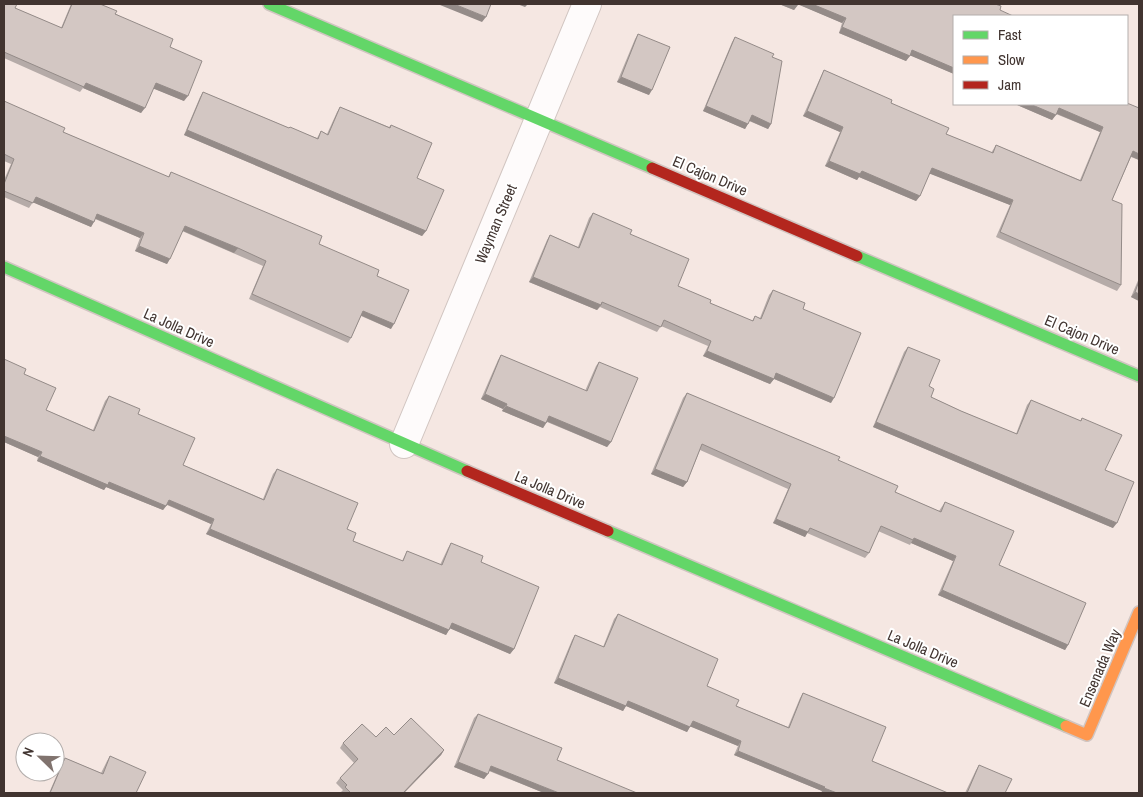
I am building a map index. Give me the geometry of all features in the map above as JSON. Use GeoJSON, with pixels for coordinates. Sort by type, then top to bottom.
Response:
{"type":"FeatureCollection","features":[{"type":"Feature","properties":{"kind":"street","name":"El Cajon Drive"},"geometry":{"type":"LineString","coordinates":[[269,4],[1139,376]]}},
{"type":"Feature","properties":{"kind":"street","name":"Wayman Street"},"geometry":{"type":"LineString","coordinates":[[404,444],[587,4]]}},
{"type":"Feature","properties":{"kind":"street","name":"La Jolla Drive"},"geometry":{"type":"LineString","coordinates":[[4,267],[404,444],[1087,735]]}},
{"type":"Feature","properties":{"kind":"street","name":"Ensenada Way"},"geometry":{"type":"LineString","coordinates":[[1087,735],[1139,612]]}},
{"type":"Feature","properties":{"kind":"building"},"geometry":{"type":"Polygon","coordinates":[[[4,4],[17,4],[15,8],[62,28],[72,4],[100,4],[117,11],[115,14],[173,39],[170,47],[202,61],[188,96],[156,83],[145,108],[86,83],[84,87],[4,52],[4,4]]]}},
{"type":"Feature","properties":{"kind":"building"},"geometry":{"type":"Polygon","coordinates":[[[454,4],[491,4],[486,17],[454,4]]]}},
{"type":"Feature","properties":{"kind":"building"},"geometry":{"type":"Polygon","coordinates":[[[812,4],[995,4],[1001,6],[1000,10],[1011,15],[953,15],[953,68],[912,50],[910,56],[842,27],[846,18],[812,4]]]}},
{"type":"Feature","properties":{"kind":"building"},"geometry":{"type":"Polygon","coordinates":[[[638,34],[670,47],[652,90],[621,77],[638,34]]]}},
{"type":"Feature","properties":{"kind":"building"},"geometry":{"type":"Polygon","coordinates":[[[735,37],[774,54],[772,57],[782,61],[771,124],[752,115],[748,124],[706,106],[735,37]]]}},
{"type":"Feature","properties":{"kind":"building"},"geometry":{"type":"Polygon","coordinates":[[[824,70],[892,100],[891,103],[949,128],[946,134],[993,153],[996,145],[1081,181],[1103,127],[1059,108],[1056,115],[1032,105],[1128,105],[1128,103],[1139,108],[1139,154],[1133,151],[1112,200],[1122,204],[1121,285],[1000,232],[1013,200],[932,168],[920,196],[862,171],[860,174],[829,161],[843,127],[807,111],[824,70]]]}},
{"type":"Feature","properties":{"kind":"building"},"geometry":{"type":"Polygon","coordinates":[[[203,92],[318,139],[321,131],[328,135],[340,107],[390,128],[391,125],[432,143],[417,178],[444,190],[426,231],[187,130],[203,92]]]}},
{"type":"Feature","properties":{"kind":"building"},"geometry":{"type":"Polygon","coordinates":[[[4,101],[65,128],[63,132],[169,177],[171,172],[322,236],[319,244],[379,270],[377,276],[409,290],[394,324],[363,311],[351,338],[252,294],[266,261],[238,248],[185,226],[170,259],[139,246],[144,233],[97,214],[94,222],[36,197],[33,203],[4,191],[4,184],[14,159],[4,154],[4,101]]]}},
{"type":"Feature","properties":{"kind":"building"},"geometry":{"type":"Polygon","coordinates":[[[593,213],[632,230],[630,234],[689,259],[678,286],[711,300],[710,303],[753,321],[755,316],[761,319],[773,290],[805,303],[803,309],[861,333],[834,398],[776,373],[774,379],[707,351],[711,341],[664,320],[661,327],[602,302],[601,305],[533,277],[550,235],[579,248],[593,213]]]}},
{"type":"Feature","properties":{"kind":"building"},"geometry":{"type":"Polygon","coordinates":[[[1139,281],[1139,294],[1135,292],[1139,281]]]}},
{"type":"Feature","properties":{"kind":"building"},"geometry":{"type":"Polygon","coordinates":[[[908,347],[940,360],[929,386],[934,389],[931,397],[961,411],[1017,434],[1031,400],[1081,421],[1082,418],[1122,435],[1105,470],[1134,482],[1117,523],[876,422],[908,347]]]}},
{"type":"Feature","properties":{"kind":"building"},"geometry":{"type":"Polygon","coordinates":[[[501,355],[587,391],[599,362],[638,378],[611,442],[549,416],[546,423],[506,406],[507,404],[485,394],[501,355]]]}},
{"type":"Feature","properties":{"kind":"building"},"geometry":{"type":"Polygon","coordinates":[[[4,359],[26,369],[24,374],[56,388],[46,410],[94,431],[109,396],[140,409],[138,414],[195,438],[183,465],[264,500],[277,469],[358,503],[347,529],[356,533],[353,541],[403,561],[407,551],[442,565],[451,543],[483,556],[481,562],[539,587],[514,649],[452,623],[449,630],[210,529],[214,519],[169,500],[166,506],[109,482],[108,485],[40,456],[42,452],[4,436],[4,359]]]}},
{"type":"Feature","properties":{"kind":"building"},"geometry":{"type":"Polygon","coordinates":[[[687,393],[840,457],[838,460],[898,486],[895,492],[941,512],[945,502],[1014,531],[999,565],[1086,603],[1068,645],[942,590],[956,556],[881,526],[869,553],[810,528],[808,532],[776,519],[791,484],[702,444],[687,482],[655,469],[687,393]]]}},
{"type":"Feature","properties":{"kind":"building"},"geometry":{"type":"Polygon","coordinates":[[[618,614],[718,659],[707,686],[739,700],[736,706],[789,728],[803,693],[886,727],[872,761],[948,793],[837,793],[738,751],[741,741],[693,721],[690,727],[628,701],[626,706],[558,678],[575,635],[604,647],[618,614]]]}},
{"type":"Feature","properties":{"kind":"building"},"geometry":{"type":"Polygon","coordinates":[[[478,714],[562,748],[557,760],[637,793],[559,793],[491,766],[488,774],[458,762],[478,714]]]}},
{"type":"Feature","properties":{"kind":"building"},"geometry":{"type":"Polygon","coordinates":[[[411,718],[444,750],[403,793],[351,793],[345,787],[347,785],[340,778],[358,759],[343,743],[362,724],[376,737],[386,727],[394,735],[411,718]]]}},
{"type":"Feature","properties":{"kind":"building"},"geometry":{"type":"Polygon","coordinates":[[[110,756],[146,772],[136,793],[50,793],[55,782],[65,782],[65,758],[103,774],[110,756]]]}},
{"type":"Feature","properties":{"kind":"building"},"geometry":{"type":"Polygon","coordinates":[[[979,765],[1012,779],[1005,793],[967,793],[979,765]]]}},
{"type":"Feature","properties":{"kind":"traffic: fast"},"geometry":{"type":"LineString","coordinates":[[269,4],[652,168]]}},
{"type":"Feature","properties":{"kind":"traffic: fast"},"geometry":{"type":"LineString","coordinates":[[857,256],[1139,376]]}},
{"type":"Feature","properties":{"kind":"traffic: fast"},"geometry":{"type":"LineString","coordinates":[[4,267],[467,471]]}},
{"type":"Feature","properties":{"kind":"traffic: fast"},"geometry":{"type":"LineString","coordinates":[[608,531],[1066,726]]}},
{"type":"Feature","properties":{"kind":"traffic: slow"},"geometry":{"type":"LineString","coordinates":[[1066,726],[1087,735],[1139,612]]}},
{"type":"Feature","properties":{"kind":"traffic: jam"},"geometry":{"type":"LineString","coordinates":[[652,168],[857,256]]}},
{"type":"Feature","properties":{"kind":"traffic: jam"},"geometry":{"type":"LineString","coordinates":[[467,471],[608,531]]}}]}
